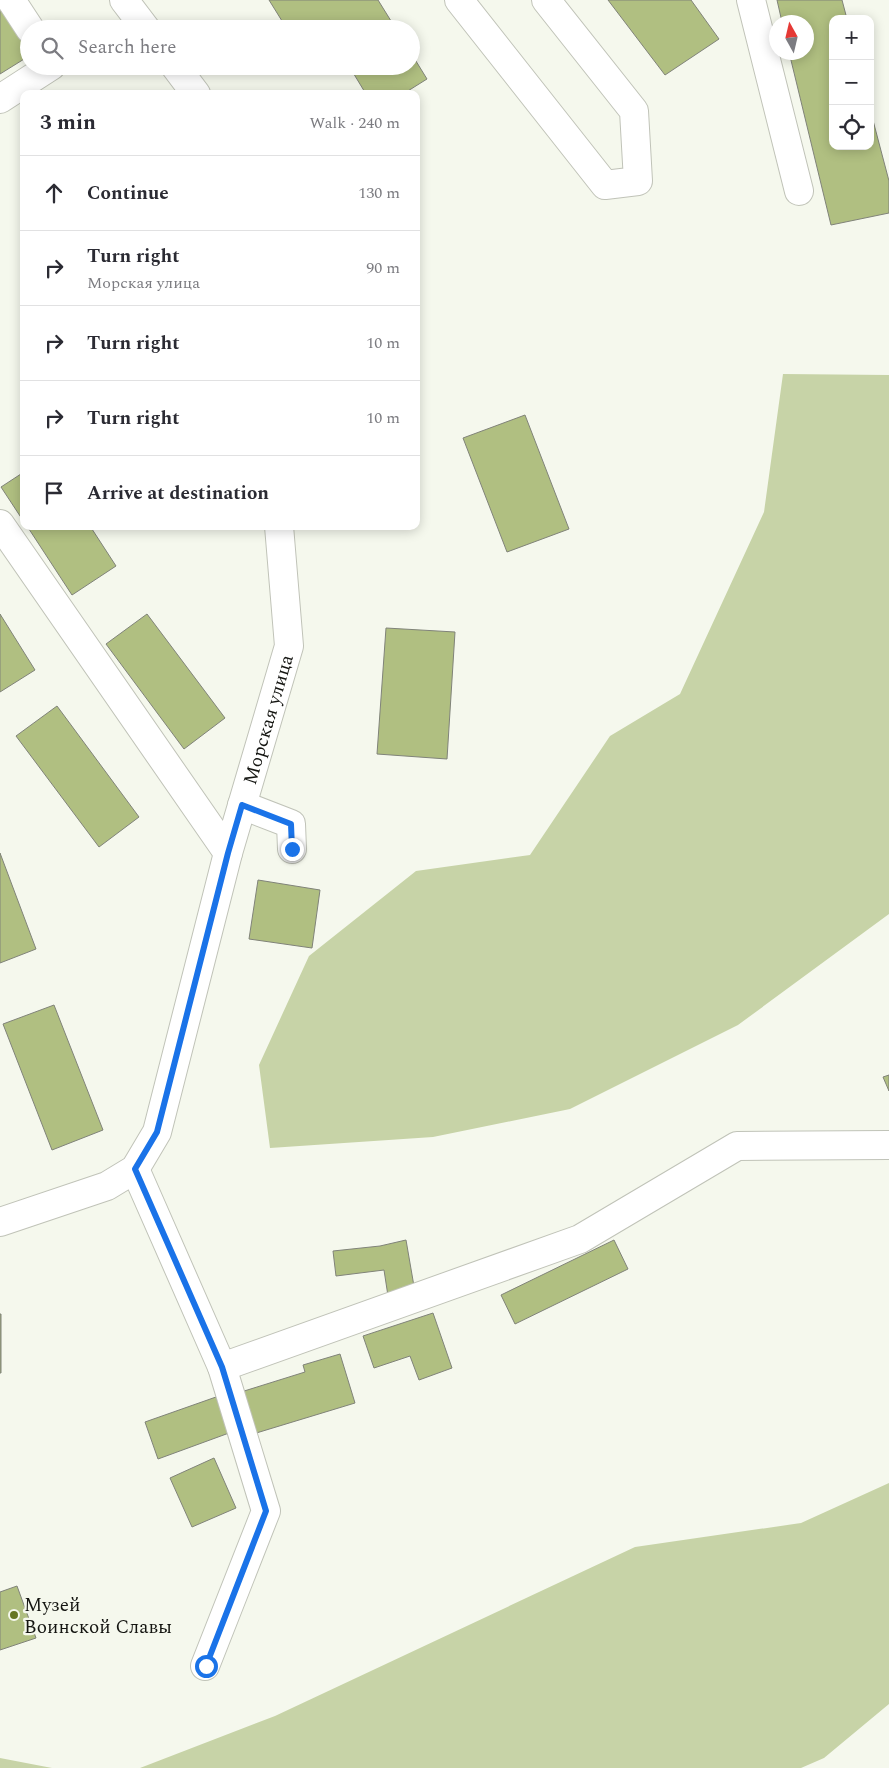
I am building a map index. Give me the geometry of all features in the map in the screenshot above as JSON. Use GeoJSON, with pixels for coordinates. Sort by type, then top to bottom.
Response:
{"type":"FeatureCollection","features":[{"type":"Feature","properties":{"kind":"street"},"geometry":{"type":"LineString","coordinates":[[11,0],[24,20]]}},
{"type":"Feature","properties":{"kind":"street"},"geometry":{"type":"LineString","coordinates":[[124,0],[139,20]]}},
{"type":"Feature","properties":{"kind":"street"},"geometry":{"type":"LineString","coordinates":[[459,0],[605,185],[638,181],[634,111],[546,0]]}},
{"type":"Feature","properties":{"kind":"street"},"geometry":{"type":"LineString","coordinates":[[751,0],[799,191]]}},
{"type":"Feature","properties":{"kind":"street"},"geometry":{"type":"LineString","coordinates":[[0,99],[37,75]]}},
{"type":"Feature","properties":{"kind":"street"},"geometry":{"type":"LineString","coordinates":[[182,75],[193,90]]}},
{"type":"Feature","properties":{"kind":"street"},"geometry":{"type":"LineString","coordinates":[[0,524],[228,853]]}},
{"type":"Feature","properties":{"kind":"street","name":"Морская улица"},"geometry":{"type":"LineString","coordinates":[[0,1222],[107,1186],[135,1169],[157,1132],[228,853],[289,646],[279,530]]}},
{"type":"Feature","properties":{"kind":"street"},"geometry":{"type":"LineString","coordinates":[[242,805],[291,824],[292,849]]}},
{"type":"Feature","properties":{"kind":"street"},"geometry":{"type":"LineString","coordinates":[[222,1367],[580,1239],[737,1146],[889,1144]]}},
{"type":"Feature","properties":{"kind":"street"},"geometry":{"type":"LineString","coordinates":[[135,1169],[222,1367],[266,1511],[206,1666]]}},
{"type":"Feature","properties":{"kind":"green space"},"geometry":{"type":"Polygon","coordinates":[[[783,374],[889,375],[889,914],[738,1025],[570,1109],[433,1137],[270,1148],[259,1065],[309,956],[416,871],[530,855],[610,736],[680,694],[764,512],[783,374]]]}},
{"type":"Feature","properties":{"kind":"green space"},"geometry":{"type":"Polygon","coordinates":[[[889,1483],[889,1704],[824,1758],[801,1768],[140,1768],[275,1716],[635,1547],[801,1523],[889,1483]]]}},
{"type":"Feature","properties":{"kind":"green space"},"geometry":{"type":"Polygon","coordinates":[[[0,1758],[52,1768],[0,1768],[0,1758]]]}},
{"type":"Feature","properties":{"kind":"building"},"geometry":{"type":"Polygon","coordinates":[[[0,0],[20,28],[20,62],[0,74],[0,0]]]}},
{"type":"Feature","properties":{"kind":"building"},"geometry":{"type":"Polygon","coordinates":[[[269,0],[378,0],[390,20],[281,20],[269,0]]]}},
{"type":"Feature","properties":{"kind":"building"},"geometry":{"type":"Polygon","coordinates":[[[608,0],[691,0],[719,39],[665,75],[608,0]]]}},
{"type":"Feature","properties":{"kind":"building"},"geometry":{"type":"Polygon","coordinates":[[[777,0],[842,0],[846,15],[829,15],[829,150],[874,150],[874,124],[889,181],[889,213],[831,225],[791,60],[814,60],[814,15],[780,15],[777,0]]]}},
{"type":"Feature","properties":{"kind":"building"},"geometry":{"type":"Polygon","coordinates":[[[420,68],[427,79],[409,90],[364,90],[354,75],[420,75],[420,68]]]}},
{"type":"Feature","properties":{"kind":"building"},"geometry":{"type":"Polygon","coordinates":[[[525,415],[569,529],[507,552],[463,438],[525,415]]]}},
{"type":"Feature","properties":{"kind":"building"},"geometry":{"type":"Polygon","coordinates":[[[20,475],[20,516],[1,487],[20,475]]]}},
{"type":"Feature","properties":{"kind":"building"},"geometry":{"type":"Polygon","coordinates":[[[30,530],[93,530],[116,566],[72,595],[30,530]]]}},
{"type":"Feature","properties":{"kind":"building"},"geometry":{"type":"Polygon","coordinates":[[[0,614],[35,670],[0,692],[0,614]]]}},
{"type":"Feature","properties":{"kind":"building"},"geometry":{"type":"Polygon","coordinates":[[[147,614],[225,718],[184,749],[106,644],[147,614]]]}},
{"type":"Feature","properties":{"kind":"building"},"geometry":{"type":"Polygon","coordinates":[[[386,628],[455,632],[447,759],[377,754],[386,628]]]}},
{"type":"Feature","properties":{"kind":"building"},"geometry":{"type":"Polygon","coordinates":[[[57,706],[139,817],[99,847],[16,736],[57,706]]]}},
{"type":"Feature","properties":{"kind":"building"},"geometry":{"type":"Polygon","coordinates":[[[0,853],[36,949],[0,963],[0,853]]]}},
{"type":"Feature","properties":{"kind":"building"},"geometry":{"type":"Polygon","coordinates":[[[258,880],[320,890],[312,948],[249,939],[258,880]]]}},
{"type":"Feature","properties":{"kind":"building"},"geometry":{"type":"Polygon","coordinates":[[[54,1005],[103,1130],[52,1150],[3,1024],[54,1005]]]}},
{"type":"Feature","properties":{"kind":"building"},"geometry":{"type":"Polygon","coordinates":[[[889,1075],[889,1091],[883,1077],[889,1075]]]}},
{"type":"Feature","properties":{"kind":"building"},"geometry":{"type":"Polygon","coordinates":[[[406,1240],[415,1292],[388,1296],[384,1270],[336,1276],[333,1251],[380,1246],[406,1240]]]}},
{"type":"Feature","properties":{"kind":"building"},"geometry":{"type":"Polygon","coordinates":[[[614,1240],[628,1269],[515,1324],[501,1295],[614,1240]]]}},
{"type":"Feature","properties":{"kind":"building"},"geometry":{"type":"Polygon","coordinates":[[[433,1313],[452,1368],[419,1380],[410,1356],[374,1368],[363,1336],[433,1313]]]}},
{"type":"Feature","properties":{"kind":"building"},"geometry":{"type":"Polygon","coordinates":[[[1,1314],[1,1373],[0,1373],[1,1314]]]}},
{"type":"Feature","properties":{"kind":"building"},"geometry":{"type":"Polygon","coordinates":[[[340,1354],[355,1403],[253,1434],[241,1392],[305,1372],[303,1365],[340,1354]]]}},
{"type":"Feature","properties":{"kind":"building"},"geometry":{"type":"Polygon","coordinates":[[[216,1397],[229,1433],[158,1459],[145,1422],[216,1397]]]}},
{"type":"Feature","properties":{"kind":"building"},"geometry":{"type":"Polygon","coordinates":[[[214,1458],[236,1508],[192,1527],[170,1478],[214,1458]]]}},
{"type":"Feature","properties":{"kind":"building","name":"Музей Воинской Славы"},"geometry":{"type":"Polygon","coordinates":[[[17,1586],[36,1638],[0,1650],[0,1592],[17,1586]]]}},
{"type":"Feature","properties":{"kind":"place","name":"Музей Воинской Славы"},"geometry":{"type":"Point","coordinates":[14,1615]}},
{"type":"Feature","properties":{"kind":"route"},"geometry":{"type":"LineString","coordinates":[[206,1666],[266,1511],[222,1367],[135,1169],[157,1132],[242,805],[291,824],[292,849]]}}]}
